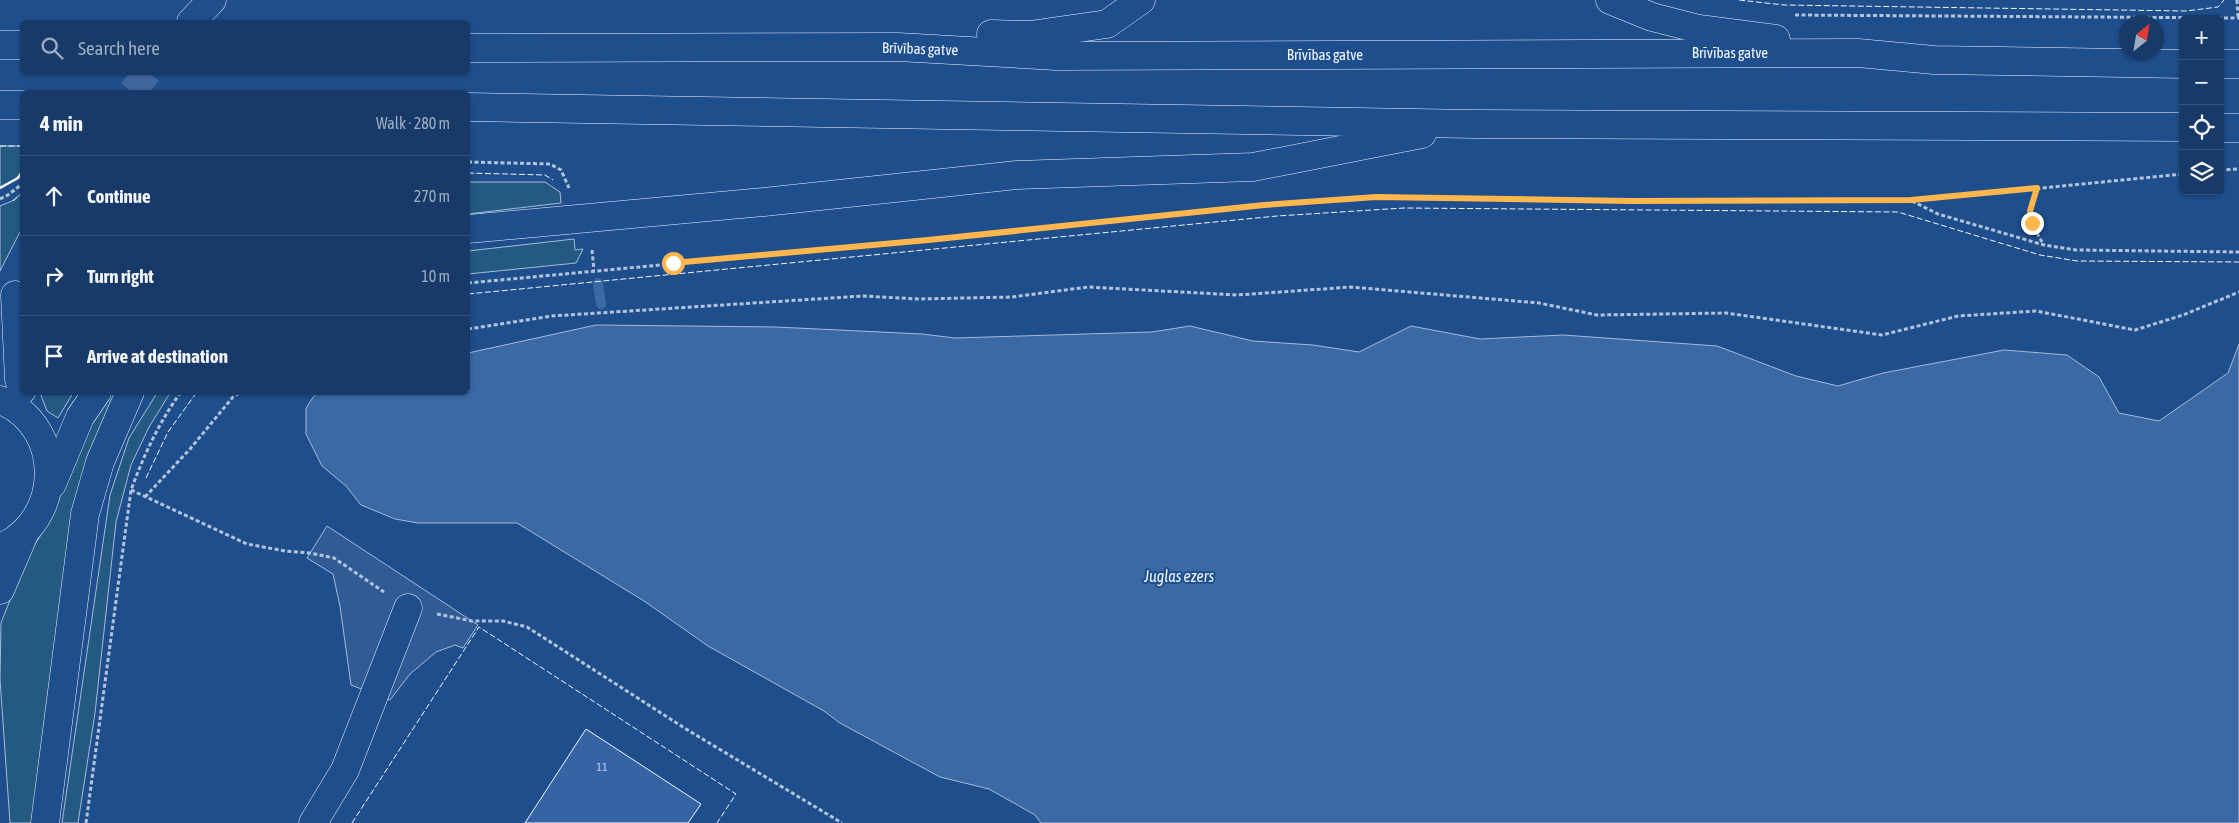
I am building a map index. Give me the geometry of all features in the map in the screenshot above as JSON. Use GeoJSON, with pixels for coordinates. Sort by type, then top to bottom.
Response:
{"type":"FeatureCollection","features":[{"type":"Feature","properties":{"kind":"main road"},"geometry":{"type":"LineString","coordinates":[[194,20],[212,0]]}},
{"type":"Feature","properties":{"kind":"main road"},"geometry":{"type":"LineString","coordinates":[[898,47],[969,33],[1030,36],[1107,24],[1141,0]]}},
{"type":"Feature","properties":{"kind":"main road"},"geometry":{"type":"LineString","coordinates":[[1610,0],[1652,17],[1699,29],[1858,53]]}},
{"type":"Feature","properties":{"kind":"main road"},"geometry":{"type":"LineString","coordinates":[[0,45],[20,45]]}},
{"type":"Feature","properties":{"kind":"main road","name":"Brīvības gatve"},"geometry":{"type":"LineString","coordinates":[[470,48],[898,47],[1056,56],[1858,53],[1934,60],[2179,64]]}},
{"type":"Feature","properties":{"kind":"main road"},"geometry":{"type":"LineString","coordinates":[[2224,64],[2239,64]]}},
{"type":"Feature","properties":{"kind":"main road"},"geometry":{"type":"LineString","coordinates":[[0,105],[20,105]]}},
{"type":"Feature","properties":{"kind":"main road"},"geometry":{"type":"LineString","coordinates":[[470,107],[1475,124],[2179,127]]}},
{"type":"Feature","properties":{"kind":"main road"},"geometry":{"type":"LineString","coordinates":[[470,230],[764,202],[1017,175],[1253,167],[1475,124]]}},
{"type":"Feature","properties":{"kind":"main road"},"geometry":{"type":"LineString","coordinates":[[2224,128],[2239,128]]}},
{"type":"Feature","properties":{"kind":"main road"},"geometry":{"type":"LineString","coordinates":[[12,297],[20,382]]}},
{"type":"Feature","properties":{"kind":"main road"},"geometry":{"type":"LineString","coordinates":[[24,395],[33,426]]}},
{"type":"Feature","properties":{"kind":"main road"},"geometry":{"type":"LineString","coordinates":[[0,548],[25,532],[37,517],[80,417],[95,395]]}},
{"type":"Feature","properties":{"kind":"main road"},"geometry":{"type":"LineString","coordinates":[[45,823],[85,514],[100,462],[129,395]]}},
{"type":"Feature","properties":{"kind":"main road"},"geometry":{"type":"LineString","coordinates":[[0,400],[20,411],[33,426],[43,442],[48,461],[49,480],[46,499]]}},
{"type":"Feature","properties":{"kind":"main road"},"geometry":{"type":"LineString","coordinates":[[0,590],[25,532]]}},
{"type":"Feature","properties":{"kind":"main road"},"geometry":{"type":"LineString","coordinates":[[313,823],[345,770],[408,608]]}},
{"type":"Feature","properties":{"kind":"path"},"geometry":{"type":"LineString","coordinates":[[1787,15],[2238,18],[2237,0]]}},
{"type":"Feature","properties":{"kind":"path"},"geometry":{"type":"LineString","coordinates":[[470,162],[550,164],[562,170],[571,191]]}},
{"type":"Feature","properties":{"kind":"path"},"geometry":{"type":"LineString","coordinates":[[2224,170],[2239,169]]}},
{"type":"Feature","properties":{"kind":"path"},"geometry":{"type":"LineString","coordinates":[[470,283],[928,240],[1264,205],[1376,197],[1630,201],[1911,200],[2179,174]]}},
{"type":"Feature","properties":{"kind":"path"},"geometry":{"type":"LineString","coordinates":[[0,199],[8,196],[20,186]]}},
{"type":"Feature","properties":{"kind":"path"},"geometry":{"type":"LineString","coordinates":[[2037,188],[2030,211],[2032,223],[2044,245]]}},
{"type":"Feature","properties":{"kind":"path"},"geometry":{"type":"LineString","coordinates":[[1911,200],[1938,214],[2044,245],[2076,250],[2239,252]]}},
{"type":"Feature","properties":{"kind":"path"},"geometry":{"type":"LineString","coordinates":[[592,250],[594,270]]}},
{"type":"Feature","properties":{"kind":"path"},"geometry":{"type":"LineString","coordinates":[[470,329],[552,316],[864,296],[918,299],[1012,297],[1088,287],[1237,295],[1351,288],[1539,303],[1597,315],[1726,313],[1882,335],[1958,316],[2036,311],[2135,330],[2239,292]]}},
{"type":"Feature","properties":{"kind":"path"},"geometry":{"type":"LineString","coordinates":[[86,823],[131,490],[145,452],[179,395]]}},
{"type":"Feature","properties":{"kind":"path"},"geometry":{"type":"LineString","coordinates":[[146,497],[190,450],[237,395]]}},
{"type":"Feature","properties":{"kind":"path"},"geometry":{"type":"LineString","coordinates":[[131,490],[246,544],[285,552],[310,553],[334,558],[408,608],[472,621],[503,621],[527,627],[686,729],[842,823]]}},
{"type":"Feature","properties":{"kind":"shaded area"},"geometry":{"type":"Polygon","coordinates":[[[0,146],[20,146],[20,173],[14,180],[0,188],[0,146]]]}},
{"type":"Feature","properties":{"kind":"shaded area"},"geometry":{"type":"Polygon","coordinates":[[[470,182],[545,182],[560,192],[561,203],[470,214],[470,182]]]}},
{"type":"Feature","properties":{"kind":"shaded area"},"geometry":{"type":"Polygon","coordinates":[[[20,195],[20,232],[0,271],[0,206],[12,201],[20,195]]]}},
{"type":"Feature","properties":{"kind":"shaded area"},"geometry":{"type":"Polygon","coordinates":[[[574,239],[575,250],[583,249],[576,263],[470,274],[470,251],[574,239]]]}},
{"type":"Feature","properties":{"kind":"shaded area"},"geometry":{"type":"Polygon","coordinates":[[[41,395],[72,395],[58,418],[47,411],[41,395]]]}},
{"type":"Feature","properties":{"kind":"shaded area"},"geometry":{"type":"Polygon","coordinates":[[[106,395],[117,395],[34,823],[10,823],[0,679],[1,623],[27,557],[52,517],[66,476],[106,395]]]}},
{"type":"Feature","properties":{"kind":"shaded area"},"geometry":{"type":"Polygon","coordinates":[[[156,395],[169,395],[149,427],[131,465],[116,522],[95,713],[78,823],[62,823],[110,495],[129,438],[156,395]]]}},
{"type":"Feature","properties":{"kind":"shaded area"},"geometry":{"type":"Polygon","coordinates":[[[327,526],[478,625],[463,648],[455,645],[436,652],[410,674],[390,700],[351,685],[340,606],[333,574],[307,558],[327,526]]]}},
{"type":"Feature","properties":{"kind":"water","name":"Juglas ezers"},"geometry":{"type":"Polygon","coordinates":[[[596,325],[776,327],[922,334],[955,338],[1152,332],[1190,326],[1253,341],[1313,345],[1359,352],[1411,326],[1480,339],[1563,335],[1717,346],[1796,376],[1838,386],[1883,373],[2004,350],[2067,355],[2099,377],[2119,413],[2159,421],[2228,373],[2239,344],[2239,823],[1041,823],[1035,815],[989,789],[940,777],[840,723],[824,711],[708,646],[644,601],[517,523],[418,523],[395,519],[361,505],[346,486],[322,466],[306,434],[306,408],[315,395],[470,395],[470,353],[596,325]]]}},
{"type":"Feature","properties":{"kind":"building"},"geometry":{"type":"Polygon","coordinates":[[[586,729],[701,804],[688,823],[525,823],[586,729]]]}},
{"type":"Feature","properties":{"kind":"waterway"},"geometry":{"type":"LineString","coordinates":[[598,283],[601,304]]}},
{"type":"Feature","properties":{"kind":"tunnel"},"geometry":{"type":"LineString","coordinates":[[134,90],[146,75]]}},
{"type":"Feature","properties":{"kind":"fence"},"geometry":{"type":"LineString","coordinates":[[1739,0],[1784,5],[2186,11],[2218,7],[2224,0]]}},
{"type":"Feature","properties":{"kind":"fence"},"geometry":{"type":"LineString","coordinates":[[0,146],[20,146]]}},
{"type":"Feature","properties":{"kind":"fence"},"geometry":{"type":"LineString","coordinates":[[470,173],[545,175],[553,180]]}},
{"type":"Feature","properties":{"kind":"fence"},"geometry":{"type":"LineString","coordinates":[[13,201],[20,195]]}},
{"type":"Feature","properties":{"kind":"fence"},"geometry":{"type":"LineString","coordinates":[[470,294],[1277,216],[1404,208],[1898,212],[2040,255],[2077,261],[2239,262]]}},
{"type":"Feature","properties":{"kind":"fence"},"geometry":{"type":"LineString","coordinates":[[146,478],[168,432],[195,395]]}},
{"type":"Feature","properties":{"kind":"fence"},"geometry":{"type":"LineString","coordinates":[[352,823],[479,627],[736,794],[717,823]]}},
{"type":"Feature","properties":{"kind":"wall"},"geometry":{"type":"LineString","coordinates":[[0,188],[20,175]]}},
{"type":"Feature","properties":{"kind":"route"},"geometry":{"type":"LineString","coordinates":[[673,263],[928,240],[1264,205],[1376,197],[1630,201],[1911,200],[2037,188],[2030,211],[2032,223]]}}]}
